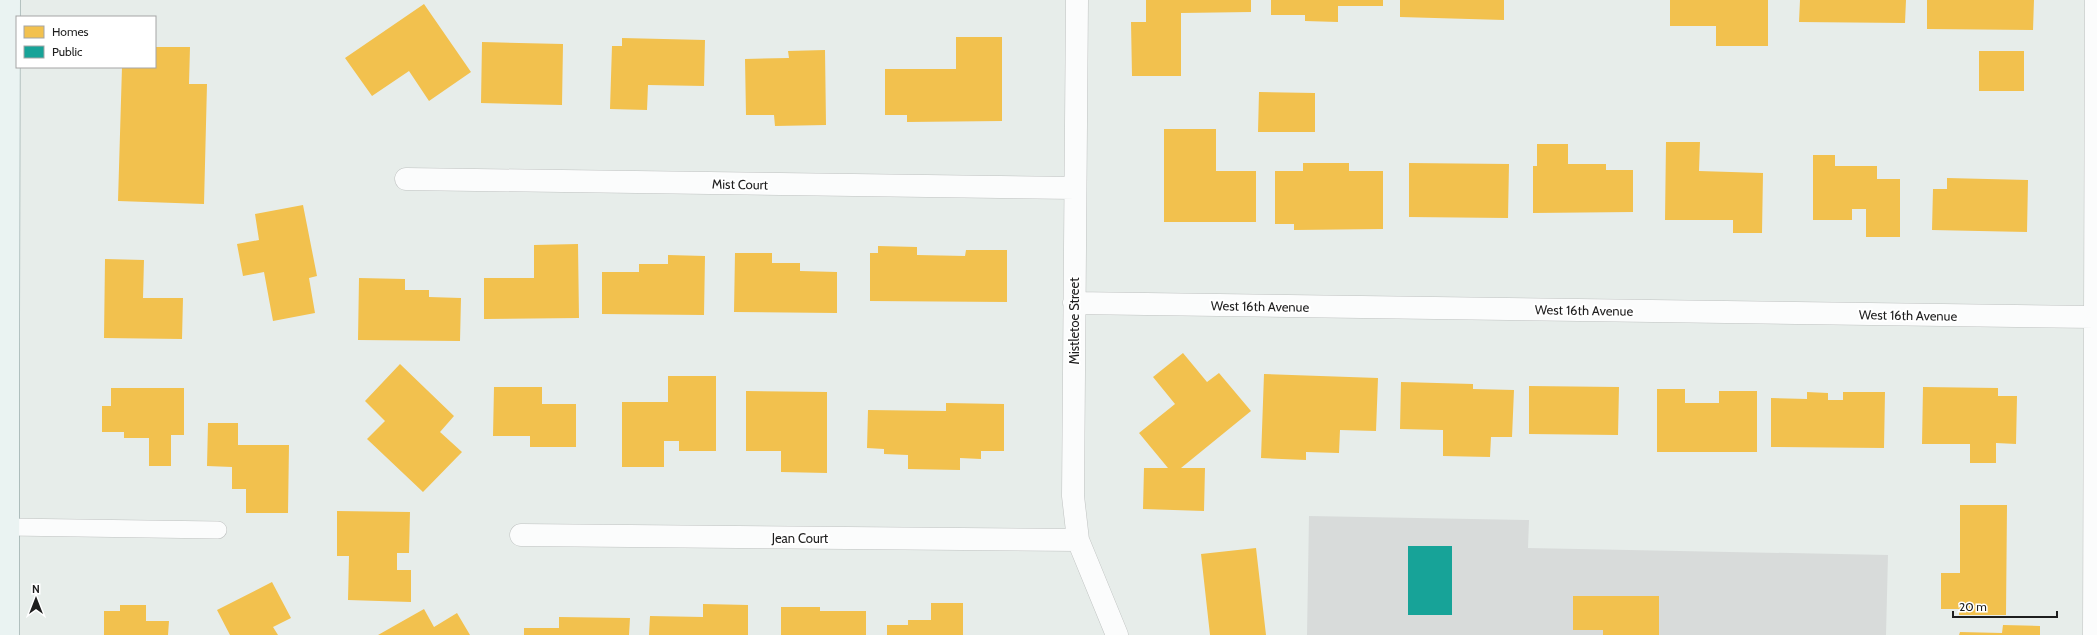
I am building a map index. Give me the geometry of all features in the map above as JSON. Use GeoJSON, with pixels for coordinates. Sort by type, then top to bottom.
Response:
{"type":"FeatureCollection","features":[{"type":"Feature","properties":{"kind":"main road"},"geometry":{"type":"LineString","coordinates":[[8,635],[4,256],[4,69],[9,0]]}},
{"type":"Feature","properties":{"kind":"street","name":"Mistletoe Street"},"geometry":{"type":"LineString","coordinates":[[1077,0],[1073,496],[1078,540],[1117,635]]}},
{"type":"Feature","properties":{"kind":"street"},"geometry":{"type":"LineString","coordinates":[[2094,635],[2096,0]]}},
{"type":"Feature","properties":{"kind":"street","name":"Mist Court"},"geometry":{"type":"LineString","coordinates":[[406,180],[1075,188]]}},
{"type":"Feature","properties":{"kind":"street","name":"West 16th Avenue"},"geometry":{"type":"LineString","coordinates":[[1074,303],[2094,317]]}},
{"type":"Feature","properties":{"kind":"street","name":"Jean Court"},"geometry":{"type":"LineString","coordinates":[[521,535],[1078,540]]}},
{"type":"Feature","properties":{"kind":"lane"},"geometry":{"type":"LineString","coordinates":[[8,527],[218,530]]}},
{"type":"Feature","properties":{"kind":"shaded area"},"geometry":{"type":"Polygon","coordinates":[[[1309,516],[1529,520],[1528,548],[1888,555],[1886,635],[1307,635],[1309,516]]]}},
{"type":"Feature","properties":{"kind":"building: Homes"},"geometry":{"type":"Polygon","coordinates":[[[1146,0],[1251,0],[1251,12],[1181,13],[1181,76],[1132,76],[1131,22],[1146,22],[1146,0]]]}},
{"type":"Feature","properties":{"kind":"building: Homes"},"geometry":{"type":"Polygon","coordinates":[[[1271,0],[1383,0],[1383,6],[1338,6],[1338,22],[1305,21],[1305,15],[1271,15],[1271,0]]]}},
{"type":"Feature","properties":{"kind":"building: Homes"},"geometry":{"type":"Polygon","coordinates":[[[1400,0],[1504,0],[1504,20],[1400,17],[1400,0]]]}},
{"type":"Feature","properties":{"kind":"building: Homes"},"geometry":{"type":"Polygon","coordinates":[[[1670,0],[1768,0],[1768,46],[1716,46],[1716,26],[1670,26],[1670,0]]]}},
{"type":"Feature","properties":{"kind":"building: Homes"},"geometry":{"type":"Polygon","coordinates":[[[1800,0],[1906,0],[1905,23],[1799,22],[1800,0]]]}},
{"type":"Feature","properties":{"kind":"building: Homes"},"geometry":{"type":"Polygon","coordinates":[[[1927,0],[2034,0],[2033,30],[1927,29],[1927,0]]]}},
{"type":"Feature","properties":{"kind":"building: Homes"},"geometry":{"type":"Polygon","coordinates":[[[424,4],[471,72],[429,101],[409,71],[372,96],[345,58],[424,4]]]}},
{"type":"Feature","properties":{"kind":"building: Homes"},"geometry":{"type":"Polygon","coordinates":[[[956,37],[1002,37],[1002,121],[907,122],[907,115],[885,115],[885,69],[956,69],[956,37]]]}},
{"type":"Feature","properties":{"kind":"building: Homes"},"geometry":{"type":"Polygon","coordinates":[[[622,38],[705,40],[704,86],[648,85],[647,110],[610,109],[612,46],[622,46],[622,38]]]}},
{"type":"Feature","properties":{"kind":"building: Homes"},"geometry":{"type":"Polygon","coordinates":[[[482,42],[563,44],[562,105],[481,103],[482,42]]]}},
{"type":"Feature","properties":{"kind":"building: Homes"},"geometry":{"type":"Polygon","coordinates":[[[156,47],[190,47],[189,84],[207,84],[204,204],[118,201],[122,68],[156,68],[156,47]]]}},
{"type":"Feature","properties":{"kind":"building: Homes"},"geometry":{"type":"Polygon","coordinates":[[[825,50],[826,125],[775,126],[774,115],[746,115],[745,59],[789,58],[788,51],[825,50]]]}},
{"type":"Feature","properties":{"kind":"building: Homes"},"geometry":{"type":"Polygon","coordinates":[[[1979,51],[2024,51],[2024,91],[1979,91],[1979,51]]]}},
{"type":"Feature","properties":{"kind":"building: Homes"},"geometry":{"type":"Polygon","coordinates":[[[1259,92],[1315,93],[1315,132],[1258,132],[1259,92]]]}},
{"type":"Feature","properties":{"kind":"building: Homes"},"geometry":{"type":"Polygon","coordinates":[[[1164,129],[1216,129],[1216,171],[1256,171],[1256,222],[1164,222],[1164,129]]]}},
{"type":"Feature","properties":{"kind":"building: Homes"},"geometry":{"type":"Polygon","coordinates":[[[1666,142],[1700,142],[1699,171],[1763,173],[1762,233],[1733,233],[1733,220],[1665,220],[1666,142]]]}},
{"type":"Feature","properties":{"kind":"building: Homes"},"geometry":{"type":"Polygon","coordinates":[[[1537,144],[1568,144],[1568,164],[1606,164],[1606,170],[1633,170],[1633,212],[1533,213],[1533,166],[1537,166],[1537,144]]]}},
{"type":"Feature","properties":{"kind":"building: Homes"},"geometry":{"type":"Polygon","coordinates":[[[1813,155],[1835,155],[1835,166],[1877,166],[1877,179],[1900,179],[1900,237],[1866,237],[1866,209],[1852,209],[1852,220],[1813,220],[1813,155]]]}},
{"type":"Feature","properties":{"kind":"building: Homes"},"geometry":{"type":"Polygon","coordinates":[[[1303,163],[1349,163],[1349,171],[1383,171],[1383,229],[1294,230],[1294,224],[1275,224],[1275,171],[1303,171],[1303,163]]]}},
{"type":"Feature","properties":{"kind":"building: Homes"},"geometry":{"type":"Polygon","coordinates":[[[1409,163],[1509,164],[1508,218],[1409,217],[1409,163]]]}},
{"type":"Feature","properties":{"kind":"building: Homes"},"geometry":{"type":"Polygon","coordinates":[[[1947,178],[2028,180],[2027,232],[1932,230],[1933,189],[1947,189],[1947,178]]]}},
{"type":"Feature","properties":{"kind":"building: Homes"},"geometry":{"type":"Polygon","coordinates":[[[303,205],[317,276],[309,278],[315,313],[273,321],[264,272],[243,276],[237,244],[259,240],[255,214],[303,205]]]}},
{"type":"Feature","properties":{"kind":"building: Homes"},"geometry":{"type":"Polygon","coordinates":[[[578,244],[579,318],[484,319],[484,278],[534,278],[534,245],[578,244]]]}},
{"type":"Feature","properties":{"kind":"building: Homes"},"geometry":{"type":"Polygon","coordinates":[[[878,246],[917,247],[917,255],[965,256],[966,250],[1007,250],[1007,302],[870,301],[870,253],[878,253],[878,246]]]}},
{"type":"Feature","properties":{"kind":"building: Homes"},"geometry":{"type":"Polygon","coordinates":[[[735,253],[772,253],[772,263],[800,263],[800,271],[837,272],[837,313],[734,312],[735,253]]]}},
{"type":"Feature","properties":{"kind":"building: Homes"},"geometry":{"type":"Polygon","coordinates":[[[668,255],[705,256],[704,315],[602,314],[602,272],[639,272],[639,264],[668,264],[668,255]]]}},
{"type":"Feature","properties":{"kind":"building: Homes"},"geometry":{"type":"Polygon","coordinates":[[[105,259],[144,260],[143,298],[183,298],[182,339],[104,338],[105,259]]]}},
{"type":"Feature","properties":{"kind":"building: Homes"},"geometry":{"type":"Polygon","coordinates":[[[359,278],[405,279],[405,290],[429,290],[429,297],[461,298],[460,341],[358,340],[359,278]]]}},
{"type":"Feature","properties":{"kind":"building: Homes"},"geometry":{"type":"Polygon","coordinates":[[[1183,353],[1207,382],[1219,373],[1251,411],[1181,468],[1205,468],[1204,511],[1143,509],[1144,468],[1168,468],[1139,433],[1175,404],[1153,377],[1183,353]]]}},
{"type":"Feature","properties":{"kind":"building: Homes"},"geometry":{"type":"Polygon","coordinates":[[[400,364],[454,416],[440,432],[462,452],[423,492],[367,439],[385,421],[365,401],[400,364]]]}},
{"type":"Feature","properties":{"kind":"building: Homes"},"geometry":{"type":"Polygon","coordinates":[[[1264,374],[1378,378],[1376,431],[1340,430],[1339,453],[1306,452],[1306,460],[1261,458],[1264,374]]]}},
{"type":"Feature","properties":{"kind":"building: Homes"},"geometry":{"type":"Polygon","coordinates":[[[668,376],[716,376],[716,451],[679,451],[679,441],[664,441],[664,467],[622,467],[622,402],[668,402],[668,376]]]}},
{"type":"Feature","properties":{"kind":"building: Homes"},"geometry":{"type":"Polygon","coordinates":[[[1401,382],[1473,384],[1473,389],[1514,390],[1512,437],[1491,437],[1490,457],[1443,456],[1443,430],[1400,429],[1401,382]]]}},
{"type":"Feature","properties":{"kind":"building: Homes"},"geometry":{"type":"Polygon","coordinates":[[[1529,386],[1619,387],[1618,435],[1529,434],[1529,386]]]}},
{"type":"Feature","properties":{"kind":"building: Homes"},"geometry":{"type":"Polygon","coordinates":[[[494,387],[542,387],[542,404],[576,404],[576,447],[530,447],[530,436],[493,436],[494,387]]]}},
{"type":"Feature","properties":{"kind":"building: Homes"},"geometry":{"type":"Polygon","coordinates":[[[1923,387],[1998,388],[1998,396],[2017,396],[2016,444],[1996,443],[1996,463],[1970,463],[1970,444],[1922,444],[1923,387]]]}},
{"type":"Feature","properties":{"kind":"building: Homes"},"geometry":{"type":"Polygon","coordinates":[[[111,388],[184,388],[184,435],[171,435],[171,466],[149,466],[149,438],[124,438],[124,432],[102,432],[102,406],[111,406],[111,388]]]}},
{"type":"Feature","properties":{"kind":"building: Homes"},"geometry":{"type":"Polygon","coordinates":[[[1657,389],[1685,389],[1685,403],[1719,403],[1719,391],[1757,391],[1757,452],[1657,452],[1657,389]]]}},
{"type":"Feature","properties":{"kind":"building: Homes"},"geometry":{"type":"Polygon","coordinates":[[[746,391],[827,392],[827,473],[781,472],[781,451],[746,451],[746,391]]]}},
{"type":"Feature","properties":{"kind":"building: Homes"},"geometry":{"type":"Polygon","coordinates":[[[1807,392],[1828,393],[1828,400],[1843,400],[1843,392],[1885,392],[1884,448],[1771,447],[1771,398],[1807,399],[1807,392]]]}},
{"type":"Feature","properties":{"kind":"building: Homes"},"geometry":{"type":"Polygon","coordinates":[[[946,403],[1004,404],[1004,451],[981,451],[981,459],[960,458],[960,470],[908,469],[908,455],[884,454],[884,449],[867,448],[868,410],[946,411],[946,403]]]}},
{"type":"Feature","properties":{"kind":"building: Homes"},"geometry":{"type":"Polygon","coordinates":[[[208,423],[238,423],[238,445],[289,445],[288,513],[246,513],[246,489],[232,489],[232,467],[207,466],[208,423]]]}},
{"type":"Feature","properties":{"kind":"building: Homes"},"geometry":{"type":"Polygon","coordinates":[[[1960,505],[2007,505],[2006,615],[1959,615],[1959,609],[1941,609],[1941,573],[1960,573],[1960,505]]]}},
{"type":"Feature","properties":{"kind":"building: Homes"},"geometry":{"type":"Polygon","coordinates":[[[337,511],[410,512],[409,553],[397,553],[397,570],[411,570],[411,602],[348,600],[349,556],[337,556],[337,511]]]}},
{"type":"Feature","properties":{"kind":"building: Homes"},"geometry":{"type":"Polygon","coordinates":[[[1256,548],[1266,635],[1210,635],[1201,554],[1256,548]]]}},
{"type":"Feature","properties":{"kind":"building: Homes"},"geometry":{"type":"Polygon","coordinates":[[[272,582],[291,618],[273,627],[278,635],[230,635],[217,610],[272,582]]]}},
{"type":"Feature","properties":{"kind":"building: Homes"},"geometry":{"type":"Polygon","coordinates":[[[1573,596],[1659,596],[1659,635],[1603,635],[1603,630],[1573,630],[1573,596]]]}},
{"type":"Feature","properties":{"kind":"building: Homes"},"geometry":{"type":"Polygon","coordinates":[[[931,603],[963,603],[963,635],[887,635],[887,625],[908,625],[908,620],[931,620],[931,603]]]}},
{"type":"Feature","properties":{"kind":"building: Homes"},"geometry":{"type":"Polygon","coordinates":[[[703,604],[748,605],[748,635],[649,635],[650,616],[703,617],[703,604]]]}},
{"type":"Feature","properties":{"kind":"building: Homes"},"geometry":{"type":"Polygon","coordinates":[[[120,605],[146,605],[146,621],[169,621],[168,635],[104,635],[104,611],[120,611],[120,605]]]}},
{"type":"Feature","properties":{"kind":"building: Homes"},"geometry":{"type":"Polygon","coordinates":[[[781,607],[820,607],[820,611],[866,611],[866,635],[781,635],[781,607]]]}},
{"type":"Feature","properties":{"kind":"building: Homes"},"geometry":{"type":"Polygon","coordinates":[[[424,609],[434,627],[457,613],[470,635],[378,635],[424,609]]]}},
{"type":"Feature","properties":{"kind":"building: Homes"},"geometry":{"type":"Polygon","coordinates":[[[559,617],[630,618],[629,635],[524,635],[524,628],[559,628],[559,617]]]}},
{"type":"Feature","properties":{"kind":"building: Homes"},"geometry":{"type":"Polygon","coordinates":[[[2003,625],[2040,626],[2040,635],[1959,635],[1960,632],[2002,633],[2003,625]]]}},
{"type":"Feature","properties":{"kind":"building: Public"},"geometry":{"type":"Polygon","coordinates":[[[1408,546],[1452,546],[1452,615],[1408,615],[1408,546]]]}}]}
